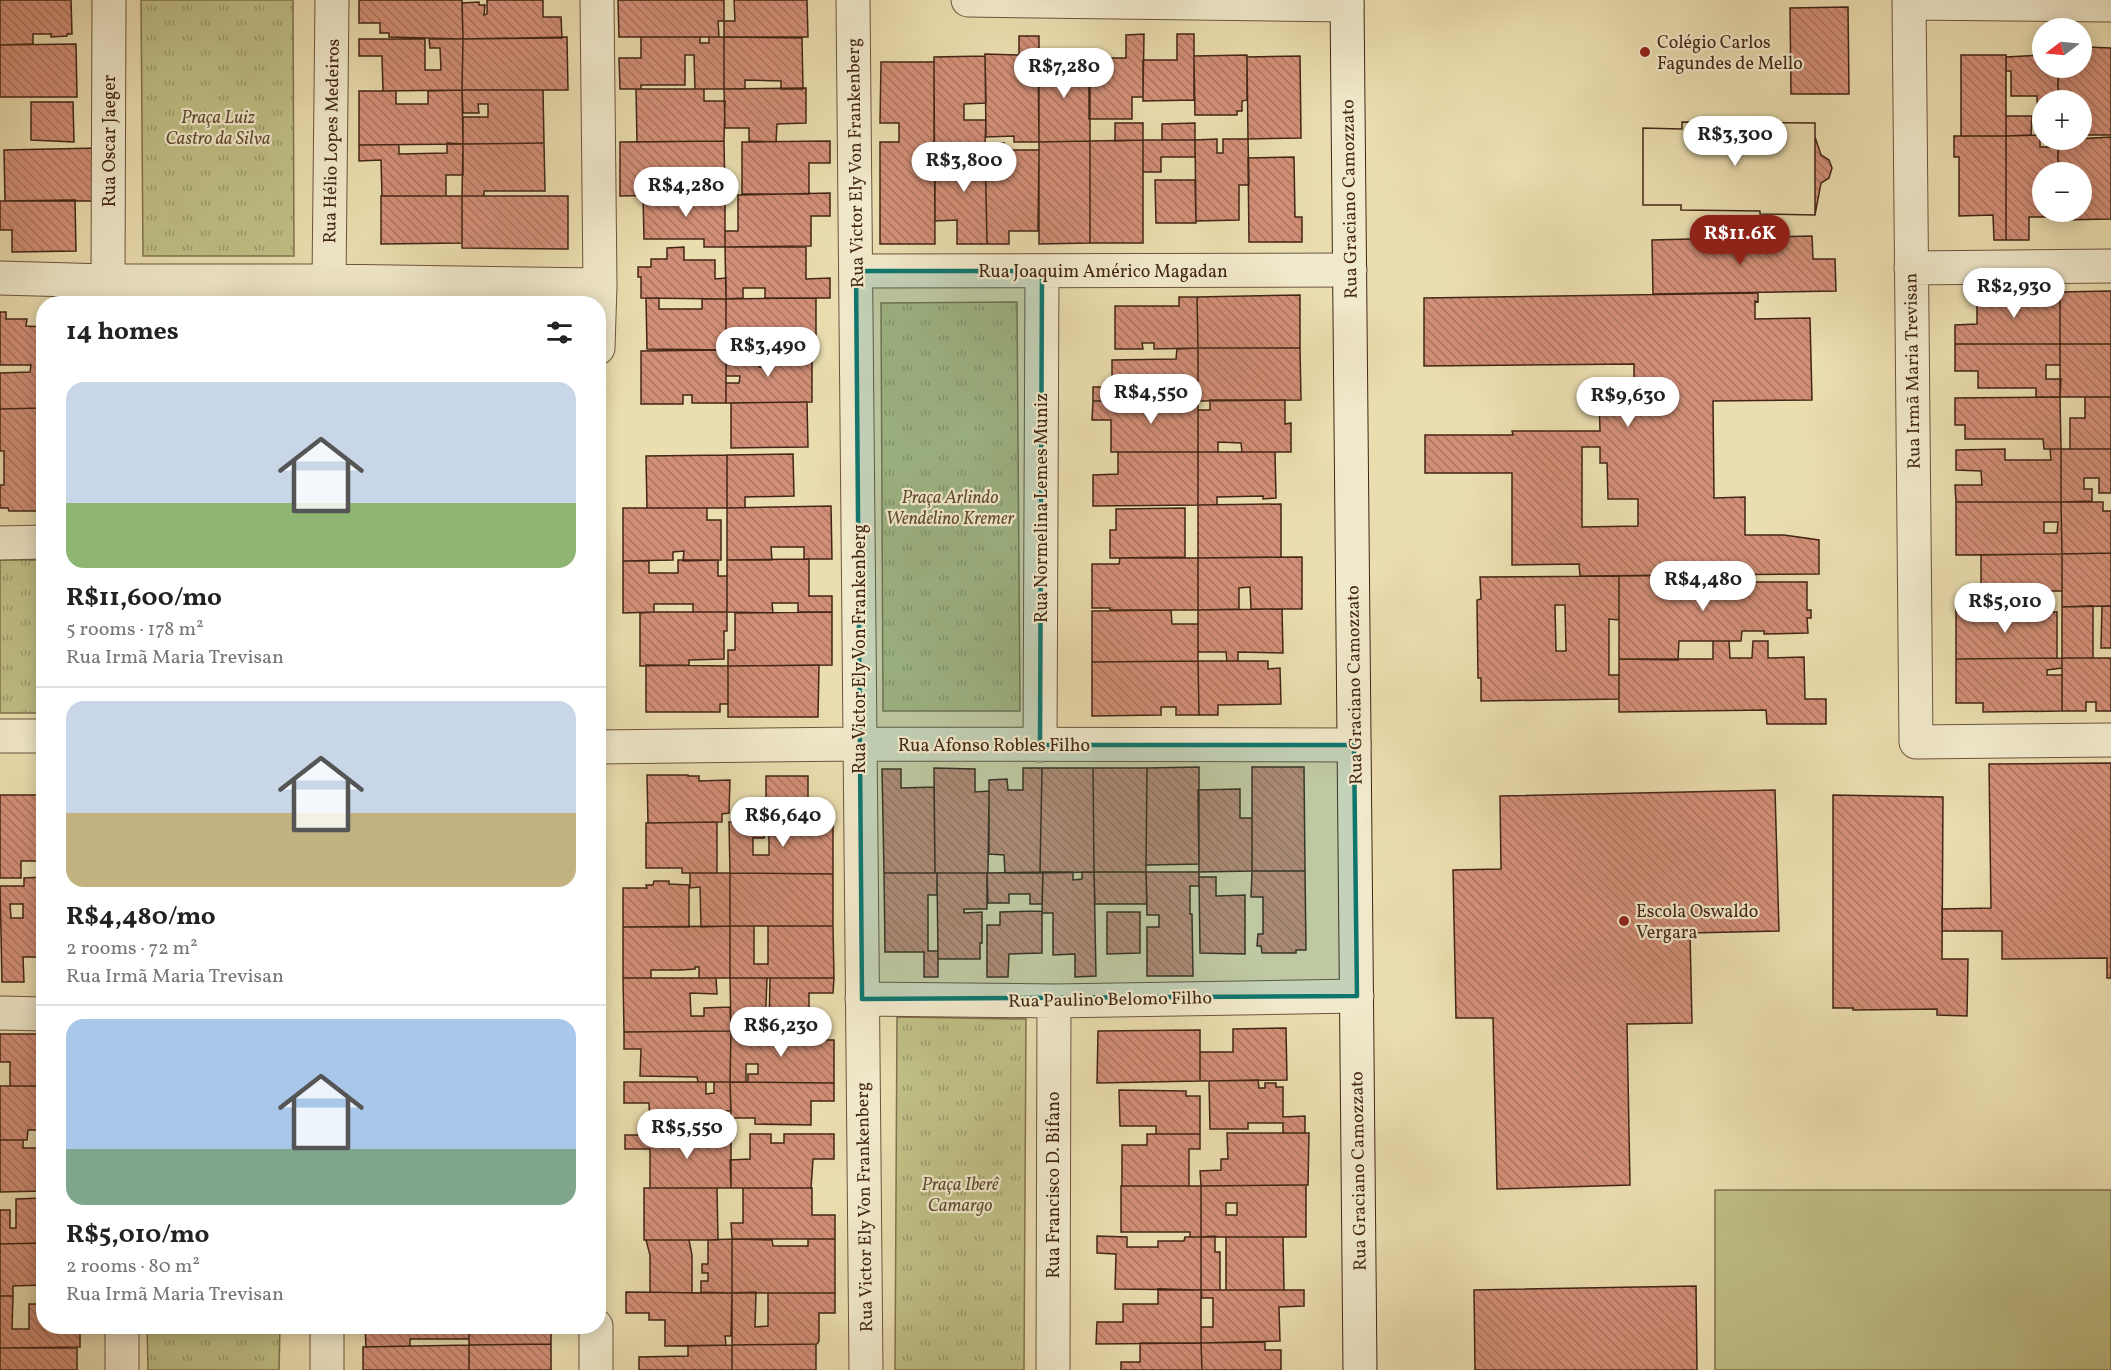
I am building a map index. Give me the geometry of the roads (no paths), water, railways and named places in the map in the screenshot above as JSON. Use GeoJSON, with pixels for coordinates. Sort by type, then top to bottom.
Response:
{"type":"FeatureCollection","features":[{"type":"Feature","properties":{"kind":"street","name":"Rua Oscar Jaeger"},"geometry":{"type":"LineString","coordinates":[[108,281],[109,0]]}},
{"type":"Feature","properties":{"kind":"street","name":"Rua Hélio Lopes Medeiros"},"geometry":{"type":"LineString","coordinates":[[329,282],[332,0]]}},
{"type":"Feature","properties":{"kind":"street"},"geometry":{"type":"LineString","coordinates":[[597,0],[600,296]]}},
{"type":"Feature","properties":{"kind":"street","name":"Rua Victor Ely Von Frankenberg"},"geometry":{"type":"LineString","coordinates":[[853,0],[866,1370]]}},
{"type":"Feature","properties":{"kind":"street"},"geometry":{"type":"LineString","coordinates":[[968,0],[1347,3]]}},
{"type":"Feature","properties":{"kind":"street"},"geometry":{"type":"LineString","coordinates":[[1909,1],[2111,6]]}},
{"type":"Feature","properties":{"kind":"street","name":"Rua Irmã Maria Trevisan"},"geometry":{"type":"LineString","coordinates":[[1909,1],[1916,742],[2111,740]]}},
{"type":"Feature","properties":{"kind":"street","name":"Rua Graciano Camozzato"},"geometry":{"type":"LineString","coordinates":[[1347,3],[1360,1370]]}},
{"type":"Feature","properties":{"kind":"street"},"geometry":{"type":"LineString","coordinates":[[1911,268],[2111,266]]}},
{"type":"Feature","properties":{"kind":"street","name":"Rua Joaquim Américo Magadan"},"geometry":{"type":"LineString","coordinates":[[856,271],[1350,270]]}},
{"type":"Feature","properties":{"kind":"street","name":"Rua Normelina Lemes Muniz"},"geometry":{"type":"LineString","coordinates":[[1040,745],[1042,271]]}},
{"type":"Feature","properties":{"kind":"street"},"geometry":{"type":"LineString","coordinates":[[0,278],[600,285]]}},
{"type":"Feature","properties":{"kind":"street"},"geometry":{"type":"LineString","coordinates":[[0,543],[36,542]]}},
{"type":"Feature","properties":{"kind":"street"},"geometry":{"type":"LineString","coordinates":[[0,736],[36,736]]}},
{"type":"Feature","properties":{"kind":"street","name":"Rua Afonso Robles Filho"},"geometry":{"type":"LineString","coordinates":[[606,747],[860,744],[1354,745]]}},
{"type":"Feature","properties":{"kind":"street","name":"Rua Paulino Belomo Filho"},"geometry":{"type":"LineString","coordinates":[[862,999],[1054,1001],[1357,996]]}},
{"type":"Feature","properties":{"kind":"street","name":"Rua Francisco D. Bifano"},"geometry":{"type":"LineString","coordinates":[[1053,1370],[1054,1001]]}},
{"type":"Feature","properties":{"kind":"street"},"geometry":{"type":"LineString","coordinates":[[0,1013],[36,1014]]}},
{"type":"Feature","properties":{"kind":"street"},"geometry":{"type":"LineString","coordinates":[[122,1334],[122,1370]]}},
{"type":"Feature","properties":{"kind":"street"},"geometry":{"type":"LineString","coordinates":[[327,1334],[327,1370]]}},
{"type":"Feature","properties":{"kind":"street"},"geometry":{"type":"LineString","coordinates":[[596,1334],[596,1370]]}},
{"type":"Feature","properties":{"kind":"place","name":"Colégio Carlos Fagundes de Mello"},"geometry":{"type":"Point","coordinates":[1645,52]}},
{"type":"Feature","properties":{"kind":"place","name":"Escola Oswaldo Vergara"},"geometry":{"type":"Point","coordinates":[1624,921]}},
{"type":"Feature","properties":{"kind":"park label","name":"Praça Luiz Castro da Silva"},"geometry":{"type":"Point","coordinates":[218,127]}},
{"type":"Feature","properties":{"kind":"park label","name":"Praça Arlindo Wendelino Kremer"},"geometry":{"type":"Point","coordinates":[950,507]}},
{"type":"Feature","properties":{"kind":"park label","name":"Praça Iberê Camargo"},"geometry":{"type":"Point","coordinates":[960,1194]}}]}
